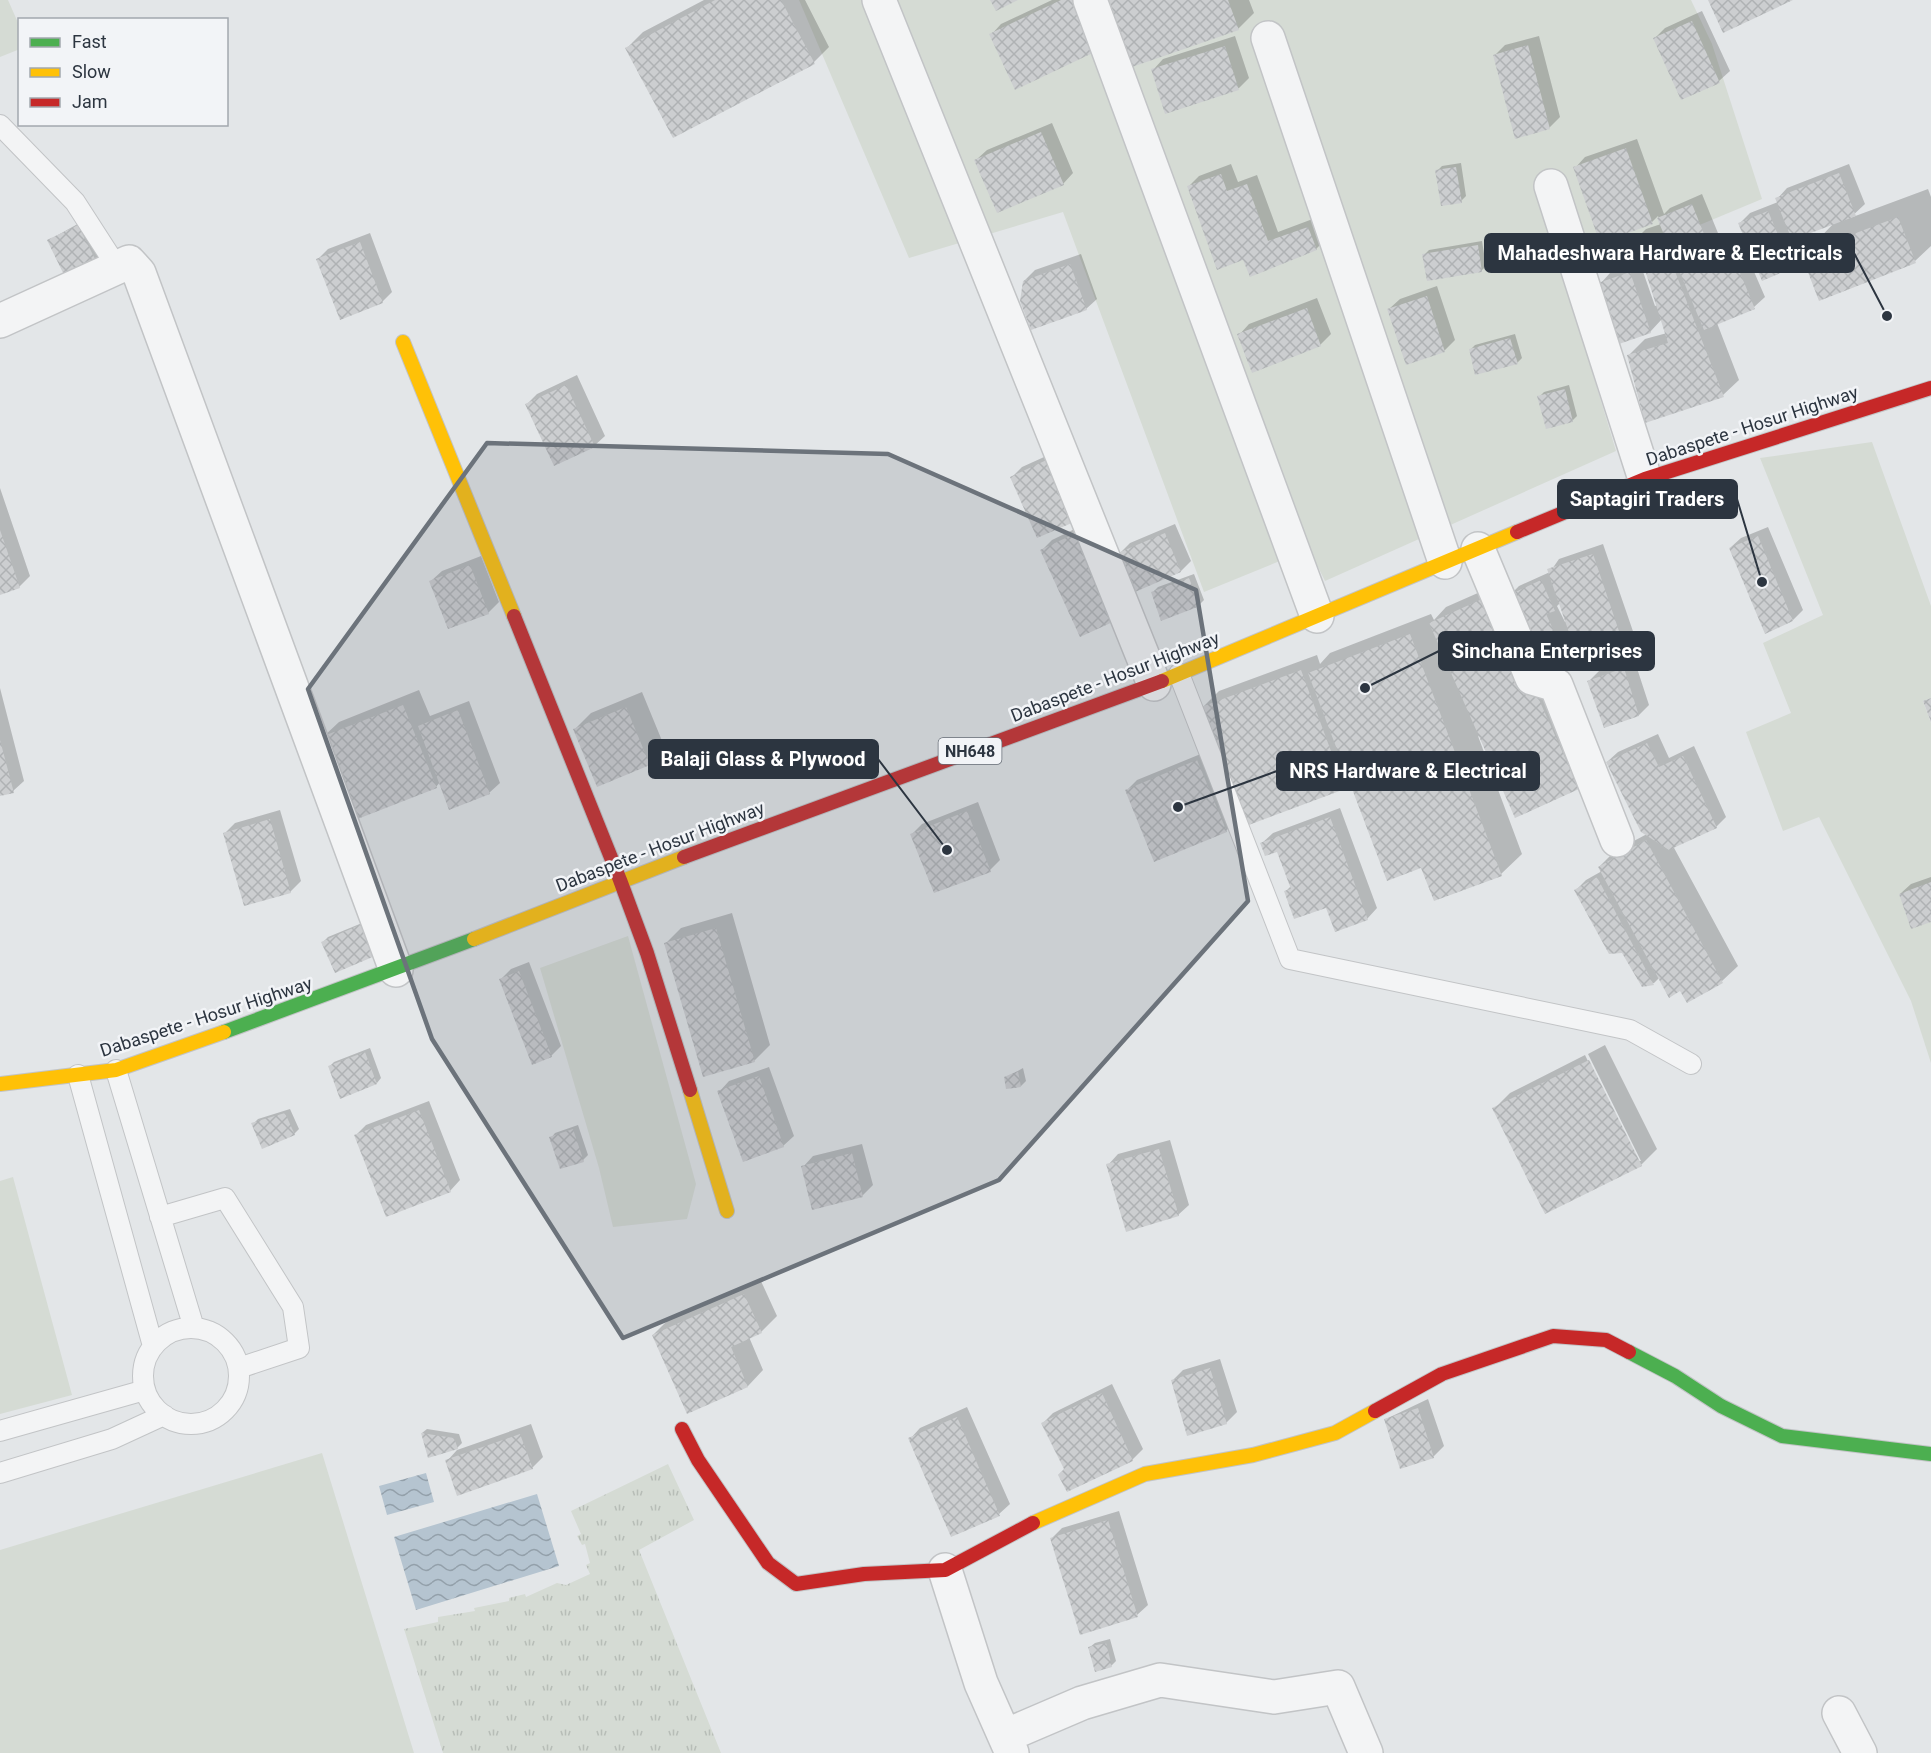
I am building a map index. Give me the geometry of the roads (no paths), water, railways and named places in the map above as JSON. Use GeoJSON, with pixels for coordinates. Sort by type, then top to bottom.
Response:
{"type":"FeatureCollection","features":[{"type":"Feature","properties":{"kind":"main road"},"geometry":{"type":"LineString","coordinates":[[403,342],[620,880],[647,953],[727,1211]]}},
{"type":"Feature","properties":{"kind":"main road","name":"Dabaspete - Hosur Highway"},"geometry":{"type":"LineString","coordinates":[[0,1084],[116,1070],[396,970],[620,880],[1166,679],[1646,479],[1931,388]]}},
{"type":"Feature","properties":{"kind":"main road"},"geometry":{"type":"LineString","coordinates":[[682,1429],[698,1460],[768,1563],[796,1584],[864,1574],[945,1570],[1017,1530],[1145,1474],[1253,1455],[1335,1433],[1442,1374],[1553,1336],[1606,1340],[1675,1376],[1721,1406],[1782,1436],[1874,1448],[1928,1448]]}},
{"type":"Feature","properties":{"kind":"street"},"geometry":{"type":"LineString","coordinates":[[879,0],[1166,679]]}},
{"type":"Feature","properties":{"kind":"street"},"geometry":{"type":"LineString","coordinates":[[1090,0],[1317,616]]}},
{"type":"Feature","properties":{"kind":"street"},"geometry":{"type":"LineString","coordinates":[[1268,38],[1445,562]]}},
{"type":"Feature","properties":{"kind":"street"},"geometry":{"type":"LineString","coordinates":[[1551,186],[1646,479]]}},
{"type":"Feature","properties":{"kind":"street"},"geometry":{"type":"LineString","coordinates":[[0,321],[129,262],[140,273],[396,970]]}},
{"type":"Feature","properties":{"kind":"street"},"geometry":{"type":"LineString","coordinates":[[1478,549],[1532,678],[1556,685],[1617,840]]}},
{"type":"Feature","properties":{"kind":"street"},"geometry":{"type":"LineString","coordinates":[[945,1570],[981,1683],[1008,1744],[1083,1703],[1160,1680],[1274,1697],[1338,1688],[1366,1753]]}},
{"type":"Feature","properties":{"kind":"street"},"geometry":{"type":"LineString","coordinates":[[1839,1713],[1860,1753]]}},
{"type":"Feature","properties":{"kind":"lane"},"geometry":{"type":"LineString","coordinates":[[0,125],[75,202],[117,267]]}},
{"type":"Feature","properties":{"kind":"lane"},"geometry":{"type":"LineString","coordinates":[[1166,679],[1290,959],[1630,1030],[1691,1064]]}},
{"type":"Feature","properties":{"kind":"lane"},"geometry":{"type":"LineString","coordinates":[[116,1070],[194,1328]]}},
{"type":"Feature","properties":{"kind":"lane"},"geometry":{"type":"LineString","coordinates":[[78,1075],[153,1346]]}},
{"type":"Feature","properties":{"kind":"lane"},"geometry":{"type":"LineString","coordinates":[[160,1216],[225,1198],[293,1306],[299,1348],[238,1368]]}},
{"type":"Feature","properties":{"kind":"lane"},"geometry":{"type":"LineString","coordinates":[[194,1328],[210,1332],[223,1340],[233,1353],[238,1368],[238,1385],[233,1400],[223,1413],[208,1421],[193,1424],[178,1422],[164,1415],[152,1404],[145,1390],[144,1367],[153,1346],[164,1336],[178,1329],[194,1328]]}},
{"type":"Feature","properties":{"kind":"lane"},"geometry":{"type":"LineString","coordinates":[[0,1431],[145,1390]]}},
{"type":"Feature","properties":{"kind":"lane"},"geometry":{"type":"LineString","coordinates":[[0,1473],[112,1439],[164,1415]]}},
{"type":"Feature","properties":{"kind":"water"},"geometry":{"type":"Polygon","coordinates":[[[426,1473],[434,1502],[387,1515],[379,1486],[426,1473]]]}},
{"type":"Feature","properties":{"kind":"water"},"geometry":{"type":"Polygon","coordinates":[[[537,1494],[559,1566],[416,1610],[394,1537],[537,1494]]]}},
{"type":"Feature","properties":{"kind":"place","name":"Mahadeshwara Hardware & Electricals"},"geometry":{"type":"Point","coordinates":[1887,316]}},
{"type":"Feature","properties":{"kind":"place","name":"Saptagiri Traders"},"geometry":{"type":"Point","coordinates":[1762,582]}},
{"type":"Feature","properties":{"kind":"place","name":"Sinchana Enterprises"},"geometry":{"type":"Point","coordinates":[1365,688]}},
{"type":"Feature","properties":{"kind":"place","name":"NRS Hardware & Electrical"},"geometry":{"type":"Point","coordinates":[1178,807]}},
{"type":"Feature","properties":{"kind":"place","name":"Balaji Glass & Plywood"},"geometry":{"type":"Point","coordinates":[947,850]}}]}
